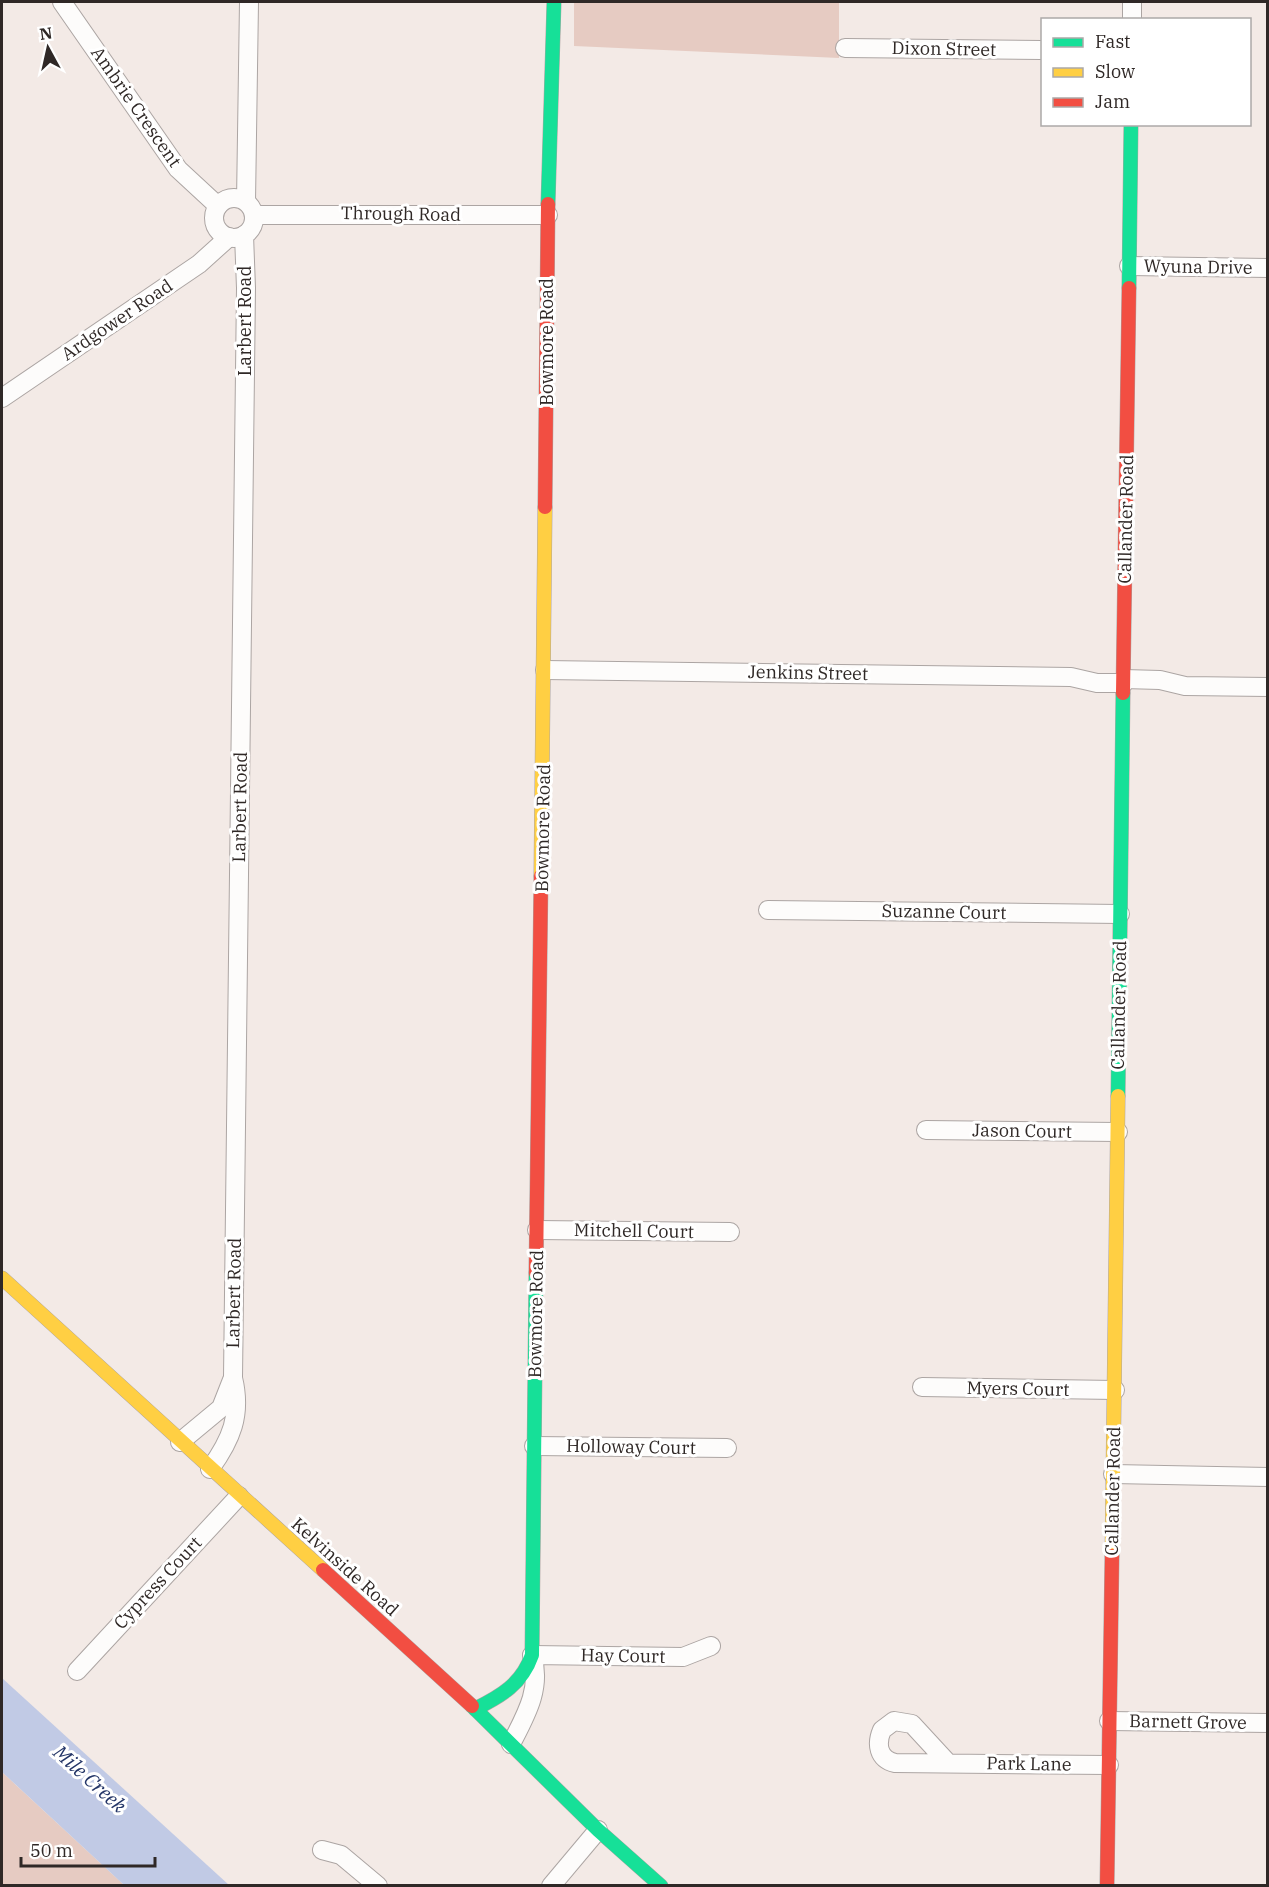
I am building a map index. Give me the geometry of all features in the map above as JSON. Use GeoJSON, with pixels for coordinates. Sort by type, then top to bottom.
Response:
{"type":"FeatureCollection","features":[{"type":"Feature","properties":{"kind":"street","name":"Ambrie Crescent"},"geometry":{"type":"LineString","coordinates":[[62,2],[178,169],[218,206]]}},
{"type":"Feature","properties":{"kind":"street"},"geometry":{"type":"LineString","coordinates":[[249,2],[252,226],[237,236],[215,225],[214,218],[218,206],[228,198],[250,208]]}},
{"type":"Feature","properties":{"kind":"street","name":"Bowmore Road"},"geometry":{"type":"LineString","coordinates":[[475,1709],[514,1688],[528,1669],[532,1655],[545,670],[548,216],[554,2]]}},
{"type":"Feature","properties":{"kind":"street"},"geometry":{"type":"LineString","coordinates":[[1132,2],[1132,18]]}},
{"type":"Feature","properties":{"kind":"street","name":"Dixon Street"},"geometry":{"type":"LineString","coordinates":[[845,48],[1041,50]]}},
{"type":"Feature","properties":{"kind":"street","name":"Callander Road"},"geometry":{"type":"LineString","coordinates":[[1107,1886],[1131,126]]}},
{"type":"Feature","properties":{"kind":"street","name":"Through Road"},"geometry":{"type":"LineString","coordinates":[[250,208],[548,216]]}},
{"type":"Feature","properties":{"kind":"street","name":"Ardgower Road"},"geometry":{"type":"LineString","coordinates":[[2,398],[237,236]]}},
{"type":"Feature","properties":{"kind":"street","name":"Larbert Road"},"geometry":{"type":"LineString","coordinates":[[210,1469],[234,1429],[236,1394],[233,1378],[246,288],[237,236]]}},
{"type":"Feature","properties":{"kind":"street","name":"Wyuna Drive"},"geometry":{"type":"LineString","coordinates":[[1129,266],[1268,268]]}},
{"type":"Feature","properties":{"kind":"street","name":"Jenkins Street"},"geometry":{"type":"LineString","coordinates":[[545,670],[1071,677],[1085,673],[1124,681],[1160,680],[1185,686],[1268,687]]}},
{"type":"Feature","properties":{"kind":"street","name":"Suzanne Court"},"geometry":{"type":"LineString","coordinates":[[768,910],[1120,914]]}},
{"type":"Feature","properties":{"kind":"street","name":"Jason Court"},"geometry":{"type":"LineString","coordinates":[[926,1130],[1118,1132]]}},
{"type":"Feature","properties":{"kind":"street","name":"Mitchell Court"},"geometry":{"type":"LineString","coordinates":[[537,1230],[730,1232]]}},
{"type":"Feature","properties":{"kind":"street","name":"Kelvinside Road"},"geometry":{"type":"LineString","coordinates":[[2,1278],[475,1709],[598,1830],[661,1886]]}},
{"type":"Feature","properties":{"kind":"street","name":"Larbert Road"},"geometry":{"type":"LineString","coordinates":[[180,1442],[221,1408],[233,1378]]}},
{"type":"Feature","properties":{"kind":"street","name":"Myers Court"},"geometry":{"type":"LineString","coordinates":[[922,1388],[1114,1390]]}},
{"type":"Feature","properties":{"kind":"street","name":"Holloway Court"},"geometry":{"type":"LineString","coordinates":[[534,1446],[727,1448]]}},
{"type":"Feature","properties":{"kind":"street"},"geometry":{"type":"LineString","coordinates":[[1113,1474],[1268,1477]]}},
{"type":"Feature","properties":{"kind":"street","name":"Cypress Court"},"geometry":{"type":"LineString","coordinates":[[77,1671],[239,1496]]}},
{"type":"Feature","properties":{"kind":"street","name":"Hay Court"},"geometry":{"type":"LineString","coordinates":[[532,1655],[683,1657],[711,1646]]}},
{"type":"Feature","properties":{"kind":"street","name":"Bowmore Road"},"geometry":{"type":"LineString","coordinates":[[511,1744],[535,1692],[536,1667],[532,1655]]}},
{"type":"Feature","properties":{"kind":"street","name":"Barnett Grove"},"geometry":{"type":"LineString","coordinates":[[1109,1721],[1268,1724]]}},
{"type":"Feature","properties":{"kind":"street","name":"Park Lane"},"geometry":{"type":"LineString","coordinates":[[948,1763],[1109,1765]]}},
{"type":"Feature","properties":{"kind":"street"},"geometry":{"type":"LineString","coordinates":[[551,1886],[598,1830]]}},
{"type":"Feature","properties":{"kind":"street"},"geometry":{"type":"LineString","coordinates":[[322,1850],[341,1855],[378,1886]]}},
{"type":"Feature","properties":{"kind":"shaded area"},"geometry":{"type":"Polygon","coordinates":[[[574,2],[839,2],[839,58],[574,46],[574,2]]]}},
{"type":"Feature","properties":{"kind":"shaded area"},"geometry":{"type":"Polygon","coordinates":[[[2,1772],[18,1787],[124,1885],[2,1885],[2,1772]]]}},
{"type":"Feature","properties":{"kind":"water","name":"Mile Creek"},"geometry":{"type":"Polygon","coordinates":[[[2,1678],[229,1885],[124,1885],[2,1772],[2,1678]]]}},
{"type":"Feature","properties":{"kind":"traffic: fast"},"geometry":{"type":"LineString","coordinates":[[548,204],[554,2]]}},
{"type":"Feature","properties":{"kind":"traffic: fast"},"geometry":{"type":"LineString","coordinates":[[1129,288],[1131,126]]}},
{"type":"Feature","properties":{"kind":"traffic: fast"},"geometry":{"type":"LineString","coordinates":[[1118,1096],[1123,693]]}},
{"type":"Feature","properties":{"kind":"traffic: fast"},"geometry":{"type":"LineString","coordinates":[[475,1709],[510,1688],[523,1674],[532,1655],[536,1273]]}},
{"type":"Feature","properties":{"kind":"traffic: fast"},"geometry":{"type":"LineString","coordinates":[[472,1706],[598,1830],[661,1886]]}},
{"type":"Feature","properties":{"kind":"traffic: slow"},"geometry":{"type":"LineString","coordinates":[[541,876],[545,507]]}},
{"type":"Feature","properties":{"kind":"traffic: slow"},"geometry":{"type":"LineString","coordinates":[[1112,1556],[1118,1096]]}},
{"type":"Feature","properties":{"kind":"traffic: slow"},"geometry":{"type":"LineString","coordinates":[[2,1278],[323,1570]]}},
{"type":"Feature","properties":{"kind":"traffic: jam"},"geometry":{"type":"LineString","coordinates":[[545,507],[548,204]]}},
{"type":"Feature","properties":{"kind":"traffic: jam"},"geometry":{"type":"LineString","coordinates":[[1123,693],[1129,288]]}},
{"type":"Feature","properties":{"kind":"traffic: jam"},"geometry":{"type":"LineString","coordinates":[[536,1273],[541,876]]}},
{"type":"Feature","properties":{"kind":"traffic: jam"},"geometry":{"type":"LineString","coordinates":[[1107,1886],[1112,1556]]}},
{"type":"Feature","properties":{"kind":"traffic: jam"},"geometry":{"type":"LineString","coordinates":[[323,1570],[472,1706]]}}]}
